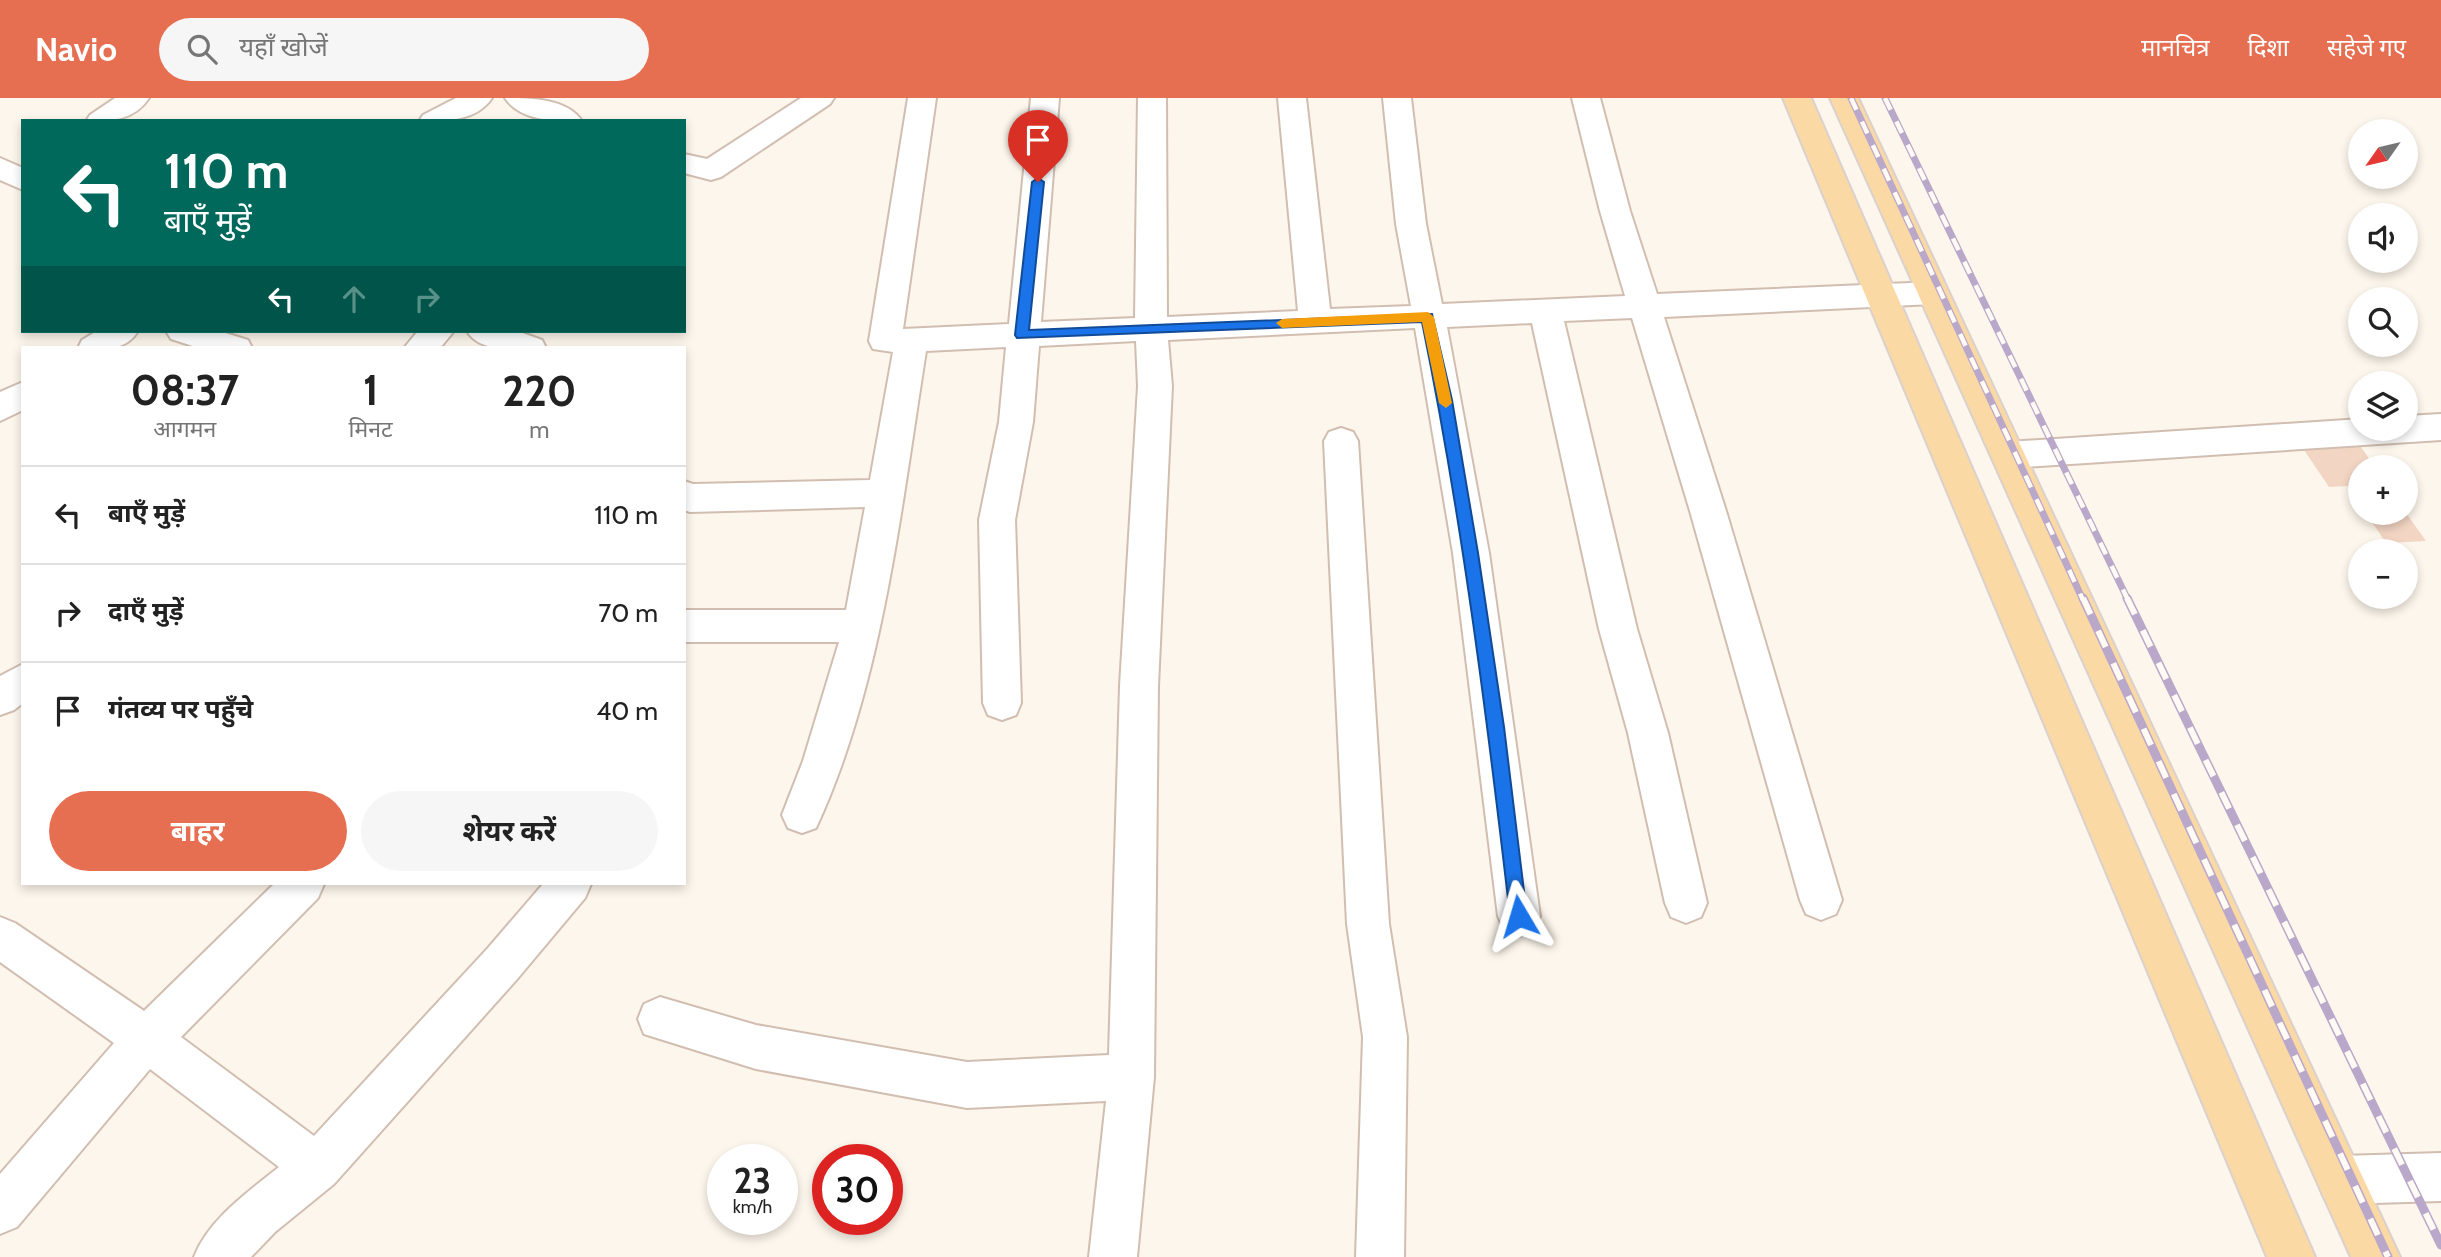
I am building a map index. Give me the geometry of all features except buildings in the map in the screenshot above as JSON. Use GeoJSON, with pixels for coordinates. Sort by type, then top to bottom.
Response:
{"type":"FeatureCollection","features":[{"type":"Feature","properties":{"kind":"main road"},"geometry":{"type":"LineString","coordinates":[[1797,98],[2291,1257]]}},
{"type":"Feature","properties":{"kind":"main road"},"geometry":{"type":"LineString","coordinates":[[1844,98],[2376,1257]]}},
{"type":"Feature","properties":{"kind":"street"},"geometry":{"type":"LineString","coordinates":[[103,119],[135,98]]}},
{"type":"Feature","properties":{"kind":"street"},"geometry":{"type":"LineString","coordinates":[[437,119],[478,98]]}},
{"type":"Feature","properties":{"kind":"street"},"geometry":{"type":"LineString","coordinates":[[519,98],[564,119]]}},
{"type":"Feature","properties":{"kind":"street"},"geometry":{"type":"LineString","coordinates":[[686,185],[698,167],[820,98]]}},
{"type":"Feature","properties":{"kind":"street"},"geometry":{"type":"LineString","coordinates":[[922,98],[885,341],[1933,293]]}},
{"type":"Feature","properties":{"kind":"street"},"geometry":{"type":"LineString","coordinates":[[1002,703],[997,520],[1016,422],[1045,98]]}},
{"type":"Feature","properties":{"kind":"street"},"geometry":{"type":"LineString","coordinates":[[1112,1257],[1131,1077],[1139,686],[1155,386],[1151,330],[1152,98]]}},
{"type":"Feature","properties":{"kind":"street"},"geometry":{"type":"LineString","coordinates":[[1292,98],[1315,322]]}},
{"type":"Feature","properties":{"kind":"street"},"geometry":{"type":"LineString","coordinates":[[1396,98],[1411,224],[1471,553],[1519,916]]}},
{"type":"Feature","properties":{"kind":"street"},"geometry":{"type":"LineString","coordinates":[[1586,98],[1615,211],[1708,511],[1821,900]]}},
{"type":"Feature","properties":{"kind":"street"},"geometry":{"type":"LineString","coordinates":[[1546,312],[1618,629],[1648,733],[1686,904]]}},
{"type":"Feature","properties":{"kind":"street"},"geometry":{"type":"LineString","coordinates":[[97,346],[119,333]]}},
{"type":"Feature","properties":{"kind":"street"},"geometry":{"type":"LineString","coordinates":[[188,333],[230,346]]}},
{"type":"Feature","properties":{"kind":"street"},"geometry":{"type":"LineString","coordinates":[[423,346],[436,333]]}},
{"type":"Feature","properties":{"kind":"street"},"geometry":{"type":"LineString","coordinates":[[489,333],[524,346]]}},
{"type":"Feature","properties":{"kind":"street"},"geometry":{"type":"LineString","coordinates":[[802,815],[823,761],[862,626],[912,340]]}},
{"type":"Feature","properties":{"kind":"street"},"geometry":{"type":"LineString","coordinates":[[0,408],[21,395]]}},
{"type":"Feature","properties":{"kind":"street"},"geometry":{"type":"LineString","coordinates":[[2008,455],[2441,427]]}},
{"type":"Feature","properties":{"kind":"street"},"geometry":{"type":"LineString","coordinates":[[1340,442],[1368,924],[1385,1037],[1381,1257]]}},
{"type":"Feature","properties":{"kind":"street"},"geometry":{"type":"LineString","coordinates":[[686,496],[886,493]]}},
{"type":"Feature","properties":{"kind":"street"},"geometry":{"type":"LineString","coordinates":[[686,626],[862,626]]}},
{"type":"Feature","properties":{"kind":"street"},"geometry":{"type":"LineString","coordinates":[[0,698],[21,682]]}},
{"type":"Feature","properties":{"kind":"street"},"geometry":{"type":"LineString","coordinates":[[0,1210],[146,1039],[302,885]]}},
{"type":"Feature","properties":{"kind":"street"},"geometry":{"type":"LineString","coordinates":[[218,1257],[258,1215],[317,1167],[503,963],[569,885]]}},
{"type":"Feature","properties":{"kind":"street"},"geometry":{"type":"LineString","coordinates":[[0,937],[146,1039],[317,1167]]}},
{"type":"Feature","properties":{"kind":"street"},"geometry":{"type":"LineString","coordinates":[[660,1019],[757,1047],[967,1085],[1131,1077]]}},
{"type":"Feature","properties":{"kind":"street"},"geometry":{"type":"LineString","coordinates":[[2341,1180],[2441,1177]]}},
{"type":"Feature","properties":{"kind":"railway"},"geometry":{"type":"LineString","coordinates":[[1851,98],[2083,600]]}},
{"type":"Feature","properties":{"kind":"railway"},"geometry":{"type":"LineString","coordinates":[[1885,98],[2128,600]]}},
{"type":"Feature","properties":{"kind":"railway"},"geometry":{"type":"LineString","coordinates":[[2083,598],[2388,1257]]}},
{"type":"Feature","properties":{"kind":"railway"},"geometry":{"type":"LineString","coordinates":[[2127,598],[2441,1245]]}},
{"type":"Feature","properties":{"kind":"slow traffic"},"geometry":{"type":"LineString","coordinates":[[1282,323],[1428,317],[1446,403]]}},
{"type":"Feature","properties":{"kind":"route"},"geometry":{"type":"LineString","coordinates":[[1038,182],[1029,289],[1022,335],[1428,317],[1471,553],[1519,916]]}}]}
